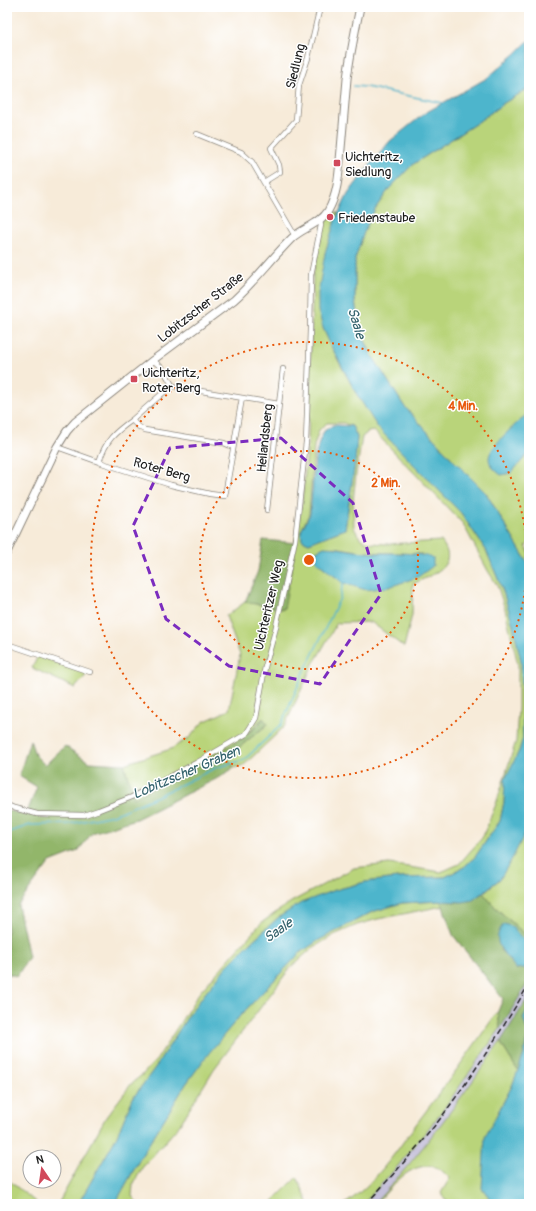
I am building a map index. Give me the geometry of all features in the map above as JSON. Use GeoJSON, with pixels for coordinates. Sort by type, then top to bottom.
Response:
{"type":"FeatureCollection","features":[{"type":"Feature","properties":{"kind":"street","name":"Siedlung"},"geometry":{"type":"LineString","coordinates":[[264,182],[280,172],[279,165],[271,148],[296,120],[299,85],[308,58],[320,7]]}},
{"type":"Feature","properties":{"kind":"street","name":"Lobitzscher Straße"},"geometry":{"type":"LineString","coordinates":[[7,552],[57,447],[67,431],[75,422],[153,360],[244,291],[295,236],[320,220],[328,211],[336,189],[347,77],[360,7]]}},
{"type":"Feature","properties":{"kind":"street"},"geometry":{"type":"LineString","coordinates":[[197,134],[241,152],[252,162],[295,236]]}},
{"type":"Feature","properties":{"kind":"street","name":"Uichteritzer Weg"},"geometry":{"type":"LineString","coordinates":[[7,805],[37,814],[84,815],[99,810],[132,797],[246,734],[256,718],[265,667],[275,631],[295,540],[306,442],[311,275],[321,225],[320,220]]}},
{"type":"Feature","properties":{"kind":"street"},"geometry":{"type":"LineString","coordinates":[[153,360],[163,370],[172,385],[279,404]]}},
{"type":"Feature","properties":{"kind":"street","name":"Heilandsberg"},"geometry":{"type":"LineString","coordinates":[[267,510],[283,369]]}},
{"type":"Feature","properties":{"kind":"street"},"geometry":{"type":"LineString","coordinates":[[57,447],[64,451],[99,462],[111,437],[172,385]]}},
{"type":"Feature","properties":{"kind":"street","name":"Roter Berg"},"geometry":{"type":"LineString","coordinates":[[99,462],[171,484],[224,496],[242,398]]}},
{"type":"Feature","properties":{"kind":"street"},"geometry":{"type":"LineString","coordinates":[[132,420],[137,426],[145,430],[224,443],[233,447]]}},
{"type":"Feature","properties":{"kind":"street"},"geometry":{"type":"LineString","coordinates":[[7,644],[90,672]]}},
{"type":"Feature","properties":{"kind":"highlighted area"},"geometry":{"type":"Polygon","coordinates":[[[281,438],[353,503],[381,594],[320,684],[229,666],[166,619],[133,526],[170,448],[281,438]]]}},
{"type":"Feature","properties":{"kind":"shaded area"},"geometry":{"type":"Polygon","coordinates":[[[529,981],[529,996],[501,1041],[444,1122],[374,1204],[363,1204],[397,1167],[438,1117],[500,1029],[529,981]]]}},
{"type":"Feature","properties":{"kind":"green space"},"geometry":{"type":"Polygon","coordinates":[[[529,88],[529,412],[493,448],[511,472],[529,453],[529,543],[526,546],[529,552],[529,565],[486,493],[453,460],[404,406],[371,354],[359,327],[355,301],[355,259],[364,232],[375,209],[389,189],[412,165],[478,122],[504,103],[529,88]]]}},
{"type":"Feature","properties":{"kind":"green space"},"geometry":{"type":"Polygon","coordinates":[[[330,211],[338,213],[325,253],[323,328],[356,393],[461,513],[486,550],[503,591],[513,625],[521,661],[523,738],[519,751],[506,779],[504,802],[500,821],[475,857],[464,867],[445,877],[398,878],[365,882],[332,891],[279,917],[226,967],[192,1010],[157,1065],[133,1098],[115,1140],[78,1204],[58,1204],[106,1117],[132,1083],[157,1059],[199,993],[261,923],[291,902],[354,868],[389,864],[441,872],[459,864],[482,838],[496,804],[516,741],[518,665],[505,609],[497,585],[463,524],[374,431],[368,432],[362,437],[353,501],[354,528],[360,538],[370,543],[387,544],[441,541],[448,557],[446,563],[435,573],[413,584],[412,615],[404,647],[371,622],[337,623],[314,662],[284,727],[244,765],[234,768],[227,757],[267,725],[263,718],[240,740],[134,798],[124,764],[171,749],[190,737],[203,722],[229,710],[240,655],[226,616],[245,602],[283,609],[302,502],[308,442],[313,275],[325,218],[330,211]],[[327,423],[319,430],[314,446],[309,514],[301,531],[302,540],[309,543],[345,529],[355,463],[357,437],[352,426],[343,423],[327,423]],[[334,547],[316,561],[343,583],[422,554],[364,552],[334,547]]]}},
{"type":"Feature","properties":{"kind":"green space"},"geometry":{"type":"Polygon","coordinates":[[[263,540],[296,543],[284,609],[245,602],[258,571],[263,540]]]}},
{"type":"Feature","properties":{"kind":"green space"},"geometry":{"type":"Polygon","coordinates":[[[38,656],[88,673],[75,688],[32,668],[38,656]]]}},
{"type":"Feature","properties":{"kind":"green space"},"geometry":{"type":"Polygon","coordinates":[[[263,718],[268,724],[227,757],[234,768],[216,779],[136,819],[92,833],[78,851],[50,862],[18,905],[29,957],[17,976],[7,974],[7,810],[26,815],[37,787],[19,776],[30,740],[35,755],[45,765],[65,746],[89,762],[124,764],[134,798],[240,740],[258,725],[263,718]]]}},
{"type":"Feature","properties":{"kind":"green space"},"geometry":{"type":"Polygon","coordinates":[[[529,823],[529,938],[495,907],[483,893],[500,879],[529,823]]]}},
{"type":"Feature","properties":{"kind":"green space"},"geometry":{"type":"Polygon","coordinates":[[[483,893],[495,907],[529,938],[529,946],[523,938],[500,950],[508,957],[516,969],[525,968],[529,963],[529,981],[500,1029],[498,1011],[503,999],[453,935],[441,901],[463,902],[483,893]]]}},
{"type":"Feature","properties":{"kind":"green space"},"geometry":{"type":"Polygon","coordinates":[[[441,901],[443,906],[378,919],[357,925],[334,935],[311,949],[290,968],[214,1069],[179,1126],[142,1168],[133,1185],[132,1196],[138,1204],[115,1204],[142,1155],[186,1084],[208,1053],[239,1017],[300,953],[319,940],[372,912],[402,903],[441,901]]]}},
{"type":"Feature","properties":{"kind":"green space"},"geometry":{"type":"Polygon","coordinates":[[[529,996],[529,1007],[523,1018],[528,1033],[524,1054],[518,1071],[501,1041],[529,996]]]}},
{"type":"Feature","properties":{"kind":"green space"},"geometry":{"type":"Polygon","coordinates":[[[498,1011],[500,1029],[438,1117],[397,1167],[363,1204],[345,1204],[374,1178],[391,1158],[498,1011]]]}},
{"type":"Feature","properties":{"kind":"green space"},"geometry":{"type":"Polygon","coordinates":[[[501,1041],[518,1071],[497,1114],[482,1188],[494,1204],[449,1204],[441,1193],[450,1178],[435,1167],[426,1166],[417,1168],[401,1177],[376,1204],[374,1204],[425,1145],[501,1041]]]}},
{"type":"Feature","properties":{"kind":"green space"},"geometry":{"type":"Polygon","coordinates":[[[297,1177],[309,1204],[270,1204],[297,1177]]]}},
{"type":"Feature","properties":{"kind":"green space"},"geometry":{"type":"Polygon","coordinates":[[[7,1179],[38,1204],[7,1204],[7,1179]]]}},
{"type":"Feature","properties":{"kind":"water","name":"Saale"},"geometry":{"type":"Polygon","coordinates":[[[529,40],[529,88],[504,103],[478,122],[412,165],[389,189],[375,209],[364,232],[355,259],[355,301],[359,327],[371,354],[404,406],[453,460],[486,493],[529,565],[528,827],[500,879],[473,900],[463,902],[440,901],[402,903],[372,912],[319,940],[300,953],[239,1017],[186,1084],[142,1155],[115,1204],[78,1204],[115,1140],[133,1098],[157,1065],[192,1010],[226,967],[251,942],[279,917],[301,903],[332,891],[365,882],[398,878],[445,877],[464,867],[475,857],[500,821],[504,802],[505,779],[519,751],[523,738],[521,661],[513,625],[503,591],[486,550],[461,513],[378,428],[356,393],[323,328],[318,311],[318,293],[325,253],[335,221],[348,194],[390,141],[425,113],[487,78],[529,40]]]}},
{"type":"Feature","properties":{"kind":"water"},"geometry":{"type":"Polygon","coordinates":[[[529,412],[529,453],[511,473],[501,475],[490,463],[490,453],[512,427],[529,412]]]}},
{"type":"Feature","properties":{"kind":"water"},"geometry":{"type":"Polygon","coordinates":[[[333,425],[352,426],[357,437],[355,463],[345,529],[309,543],[302,540],[301,531],[310,514],[315,459],[319,442],[324,431],[333,425]]]}},
{"type":"Feature","properties":{"kind":"water"},"geometry":{"type":"Polygon","coordinates":[[[324,547],[373,553],[416,554],[433,558],[433,566],[418,577],[389,587],[366,590],[343,583],[316,561],[316,551],[324,547]]]}},
{"type":"Feature","properties":{"kind":"water"},"geometry":{"type":"Polygon","coordinates":[[[504,924],[511,926],[529,946],[529,963],[525,968],[516,969],[500,948],[498,937],[504,924]]]}},
{"type":"Feature","properties":{"kind":"water"},"geometry":{"type":"Polygon","coordinates":[[[529,1007],[529,1204],[494,1204],[482,1188],[485,1137],[512,1086],[524,1054],[528,1033],[523,1018],[529,1007]]]}},
{"type":"Feature","properties":{"kind":"waterway"},"geometry":{"type":"LineString","coordinates":[[353,86],[366,87],[443,103]]}},
{"type":"Feature","properties":{"kind":"waterway","name":"Lobitzscher Graben"},"geometry":{"type":"LineString","coordinates":[[7,833],[30,825],[69,824],[113,815],[158,796],[215,768],[244,760],[281,725],[304,672],[340,598],[343,583]]}},
{"type":"Feature","properties":{"kind":"railway"},"geometry":{"type":"LineString","coordinates":[[366,1204],[440,1119],[486,1053],[529,984]]}},
{"type":"Feature","properties":{"kind":"place","name":"Uichteritz, Siedlung"},"geometry":{"type":"Point","coordinates":[337,163]}},
{"type":"Feature","properties":{"kind":"place","name":"Friedenstaube"},"geometry":{"type":"Point","coordinates":[330,217]}},
{"type":"Feature","properties":{"kind":"place","name":"Uichteritz, Roter Berg"},"geometry":{"type":"Point","coordinates":[134,379]}}]}
